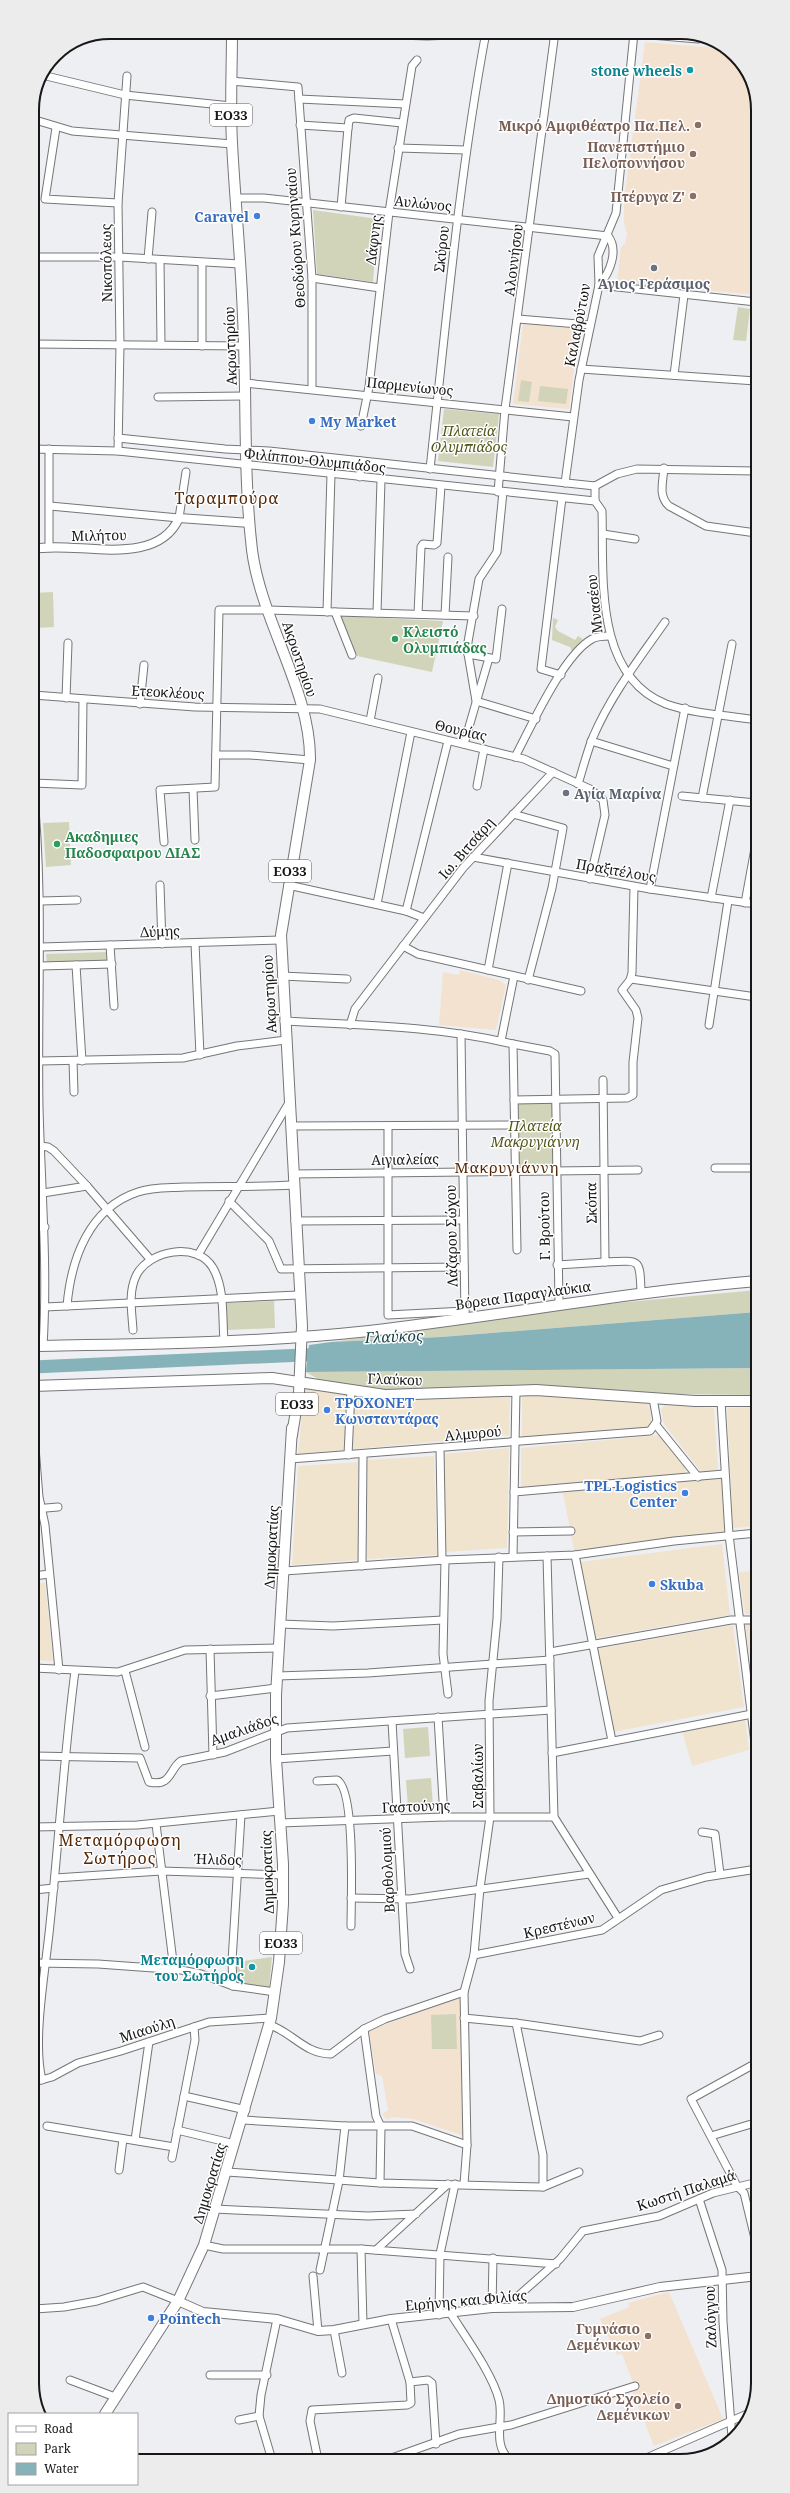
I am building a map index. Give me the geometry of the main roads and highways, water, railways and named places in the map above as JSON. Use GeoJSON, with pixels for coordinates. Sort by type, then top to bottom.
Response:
{"type":"FeatureCollection","features":[{"type":"Feature","properties":{"kind":"main road","name":"Ακρωτηρίου"},"geometry":{"type":"LineString","coordinates":[[232,39],[232,144],[244,346],[245,465],[250,523],[255,564],[268,610],[302,708],[310,738],[310,760],[288,885],[281,940],[298,1269],[298,1341],[296,1376]]}},
{"type":"Feature","properties":{"kind":"main road","name":"Βόρεια Παραγλαύκια"},"geometry":{"type":"LineString","coordinates":[[298,1341],[465,1314],[751,1282]]}},
{"type":"Feature","properties":{"kind":"main road"},"geometry":{"type":"LineString","coordinates":[[39,1346],[224,1340],[298,1341]]}},
{"type":"Feature","properties":{"kind":"main road","name":"Γλαύκου"},"geometry":{"type":"LineString","coordinates":[[39,1386],[296,1376],[351,1390],[407,1395],[516,1390],[653,1398],[751,1401]]}},
{"type":"Feature","properties":{"kind":"main road","name":"Δημοκρατίας"},"geometry":{"type":"LineString","coordinates":[[106,2413],[178,2301],[204,2244],[243,2120],[271,2021],[281,1940],[284,1875],[276,1759],[276,1688],[296,1376]]}},
{"type":"Feature","properties":{"kind":"water"},"geometry":{"type":"Polygon","coordinates":[[[751,1312],[751,1368],[306,1372],[309,1345],[331,1342],[441,1337],[751,1312]]]}},
{"type":"Feature","properties":{"kind":"waterway","name":"Γλαύκος"},"geometry":{"type":"LineString","coordinates":[[39,1367],[325,1354]]}},
{"type":"Feature","properties":{"kind":"place","name":"stone wheels"},"geometry":{"type":"Point","coordinates":[690,70]}},
{"type":"Feature","properties":{"kind":"place","name":"Μικρό Αμφιθέατρο Πα.Πελ."},"geometry":{"type":"Point","coordinates":[698,125]}},
{"type":"Feature","properties":{"kind":"place","name":"Πανεπιστήμιο Πελοποννήσου"},"geometry":{"type":"Point","coordinates":[693,154]}},
{"type":"Feature","properties":{"kind":"place","name":"Πτέρυγα Ζ'"},"geometry":{"type":"Point","coordinates":[693,196]}},
{"type":"Feature","properties":{"kind":"place","name":"Caravel"},"geometry":{"type":"Point","coordinates":[257,216]}},
{"type":"Feature","properties":{"kind":"place","name":"Άγιος Γεράσιμος"},"geometry":{"type":"Point","coordinates":[654,268]}},
{"type":"Feature","properties":{"kind":"place","name":"My Market"},"geometry":{"type":"Point","coordinates":[312,421]}},
{"type":"Feature","properties":{"kind":"place","name":"Κλειστό Ολυμπιάδας"},"geometry":{"type":"Point","coordinates":[395,639]}},
{"type":"Feature","properties":{"kind":"place","name":"Αγία Μαρίνα"},"geometry":{"type":"Point","coordinates":[566,793]}},
{"type":"Feature","properties":{"kind":"place","name":"Ακαδημιες Παδοσφαιρου ΔΙΑΣ"},"geometry":{"type":"Point","coordinates":[57,844]}},
{"type":"Feature","properties":{"kind":"place","name":"ΤΡΟΧΟΝΕΤ Κωνσταντάρας"},"geometry":{"type":"Point","coordinates":[327,1410]}},
{"type":"Feature","properties":{"kind":"place","name":"TPL Logistics Center"},"geometry":{"type":"Point","coordinates":[685,1493]}},
{"type":"Feature","properties":{"kind":"place","name":"Skuba"},"geometry":{"type":"Point","coordinates":[652,1584]}},
{"type":"Feature","properties":{"kind":"place","name":"Μεταμόρφωση του Σωτήρος"},"geometry":{"type":"Point","coordinates":[252,1967]}},
{"type":"Feature","properties":{"kind":"place","name":"Pointech"},"geometry":{"type":"Point","coordinates":[151,2318]}},
{"type":"Feature","properties":{"kind":"place","name":"Γυμνάσιο Δεμένικων"},"geometry":{"type":"Point","coordinates":[648,2336]}},
{"type":"Feature","properties":{"kind":"place","name":"Δημοτικό Σχολείο Δεμένικων"},"geometry":{"type":"Point","coordinates":[678,2406]}},
{"type":"Feature","properties":{"kind":"district","name":"Ταραμπούρα"},"geometry":{"type":"Point","coordinates":[227,498]}},
{"type":"Feature","properties":{"kind":"district","name":"Μακρυγιάννη"},"geometry":{"type":"Point","coordinates":[507,1167]}},
{"type":"Feature","properties":{"kind":"district","name":"Μεταμόρφωση Σωτήρος"},"geometry":{"type":"Point","coordinates":[120,1849]}},
{"type":"Feature","properties":{"kind":"park label","name":"Πλατεία Ολυμπιάδος"},"geometry":{"type":"Point","coordinates":[469,438]}},
{"type":"Feature","properties":{"kind":"park label","name":"Πλατεία Μακρυγιάννη"},"geometry":{"type":"Point","coordinates":[535,1134]}}]}
